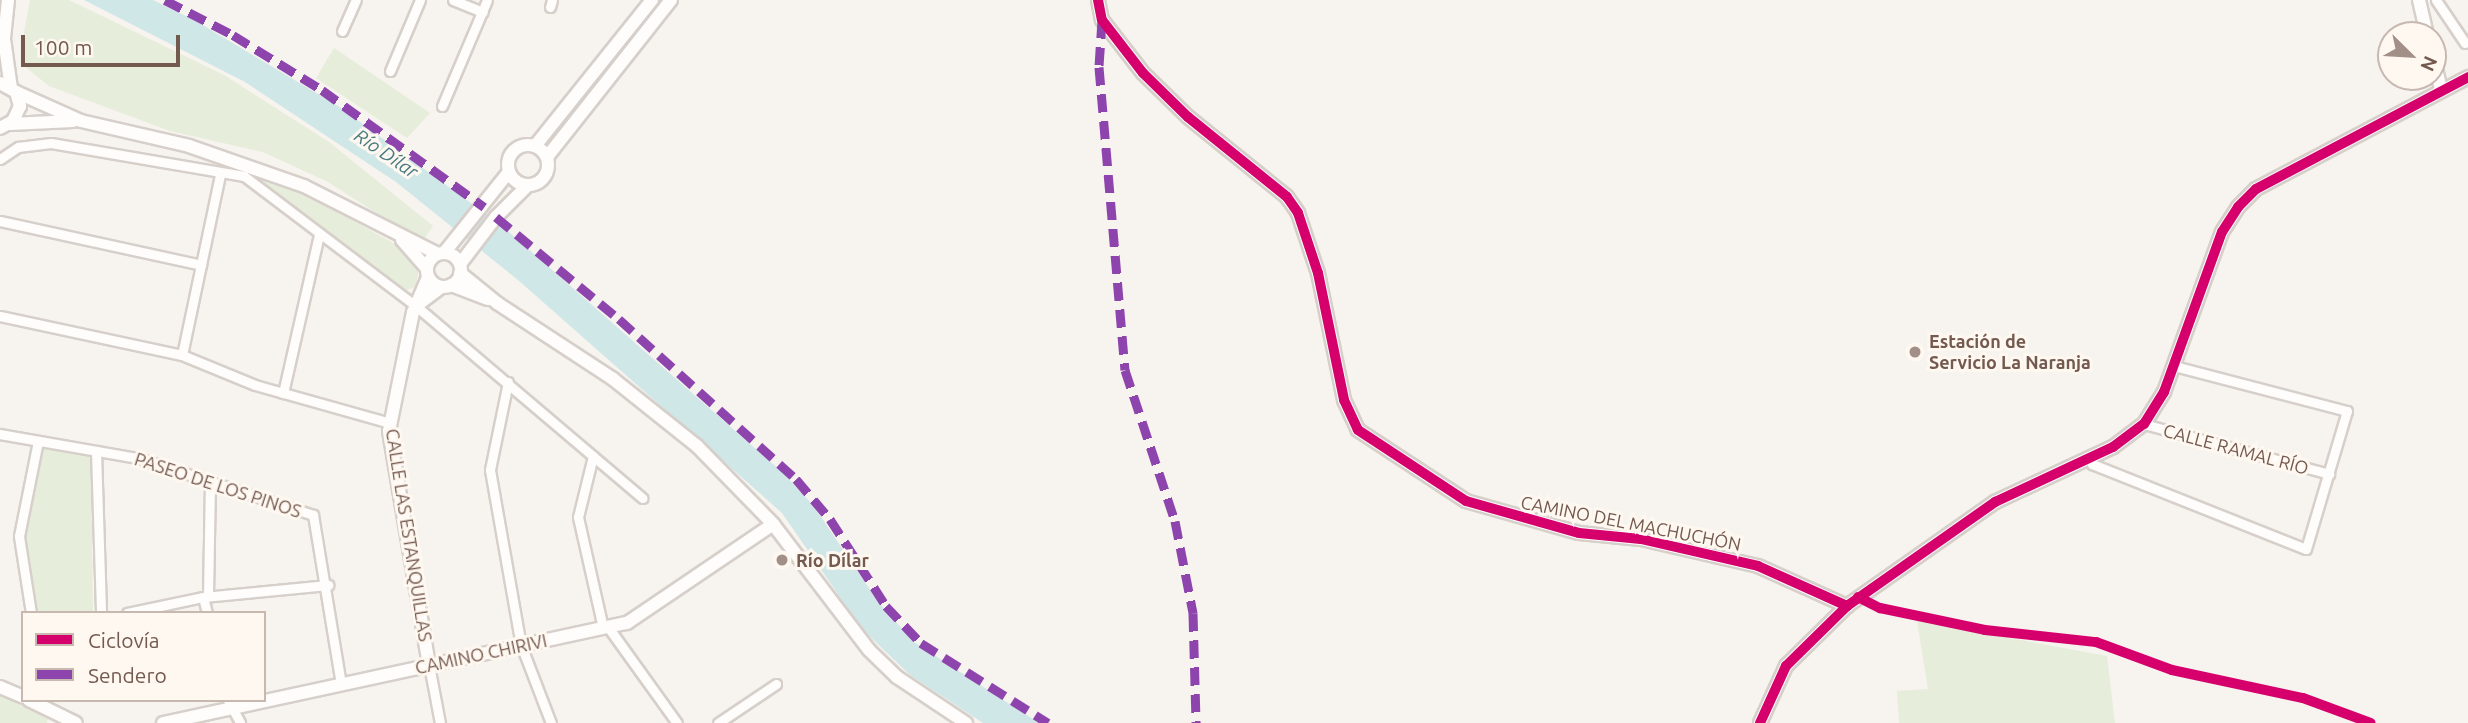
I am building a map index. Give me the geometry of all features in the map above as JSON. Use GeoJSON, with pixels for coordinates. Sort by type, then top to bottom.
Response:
{"type":"FeatureCollection","features":[{"type":"Feature","properties":{"kind":"street"},"geometry":{"type":"LineString","coordinates":[[0,27],[8,0]]}},
{"type":"Feature","properties":{"kind":"street"},"geometry":{"type":"LineString","coordinates":[[4,128],[19,110],[9,88],[4,39],[8,0]]}},
{"type":"Feature","properties":{"kind":"street"},"geometry":{"type":"LineString","coordinates":[[342,31],[356,0]]}},
{"type":"Feature","properties":{"kind":"street"},"geometry":{"type":"LineString","coordinates":[[390,71],[421,0]]}},
{"type":"Feature","properties":{"kind":"street"},"geometry":{"type":"LineString","coordinates":[[453,0],[483,12]]}},
{"type":"Feature","properties":{"kind":"street"},"geometry":{"type":"LineString","coordinates":[[442,106],[487,0]]}},
{"type":"Feature","properties":{"kind":"street"},"geometry":{"type":"LineString","coordinates":[[528,185],[517,181],[509,172],[510,157],[516,149],[535,146],[652,0]]}},
{"type":"Feature","properties":{"kind":"street"},"geometry":{"type":"LineString","coordinates":[[416,306],[446,286],[474,243],[496,217],[528,185],[545,176],[547,157],[671,0]]}},
{"type":"Feature","properties":{"kind":"street","name":"CAMINO DEL MACHUCHÓN"},"geometry":{"type":"LineString","coordinates":[[1098,0],[1102,20],[1143,73],[1198,126],[1287,197],[1298,213],[1318,272],[1344,400],[1358,430],[1466,501],[1578,533],[1641,539],[1758,566],[1847,606]]}},
{"type":"Feature","properties":{"kind":"street"},"geometry":{"type":"LineString","coordinates":[[2419,0],[2424,21]]}},
{"type":"Feature","properties":{"kind":"street"},"geometry":{"type":"LineString","coordinates":[[2436,0],[2465,43]]}},
{"type":"Feature","properties":{"kind":"street"},"geometry":{"type":"LineString","coordinates":[[2447,86],[2468,77]]}},
{"type":"Feature","properties":{"kind":"street"},"geometry":{"type":"LineString","coordinates":[[9,88],[80,121],[189,146],[250,166],[315,192],[402,240],[441,253],[497,303],[604,373],[672,424],[773,524],[869,650],[897,677],[966,723]]}},
{"type":"Feature","properties":{"kind":"street"},"geometry":{"type":"LineString","coordinates":[[1760,723],[1786,666],[1847,606],[1995,502],[2089,458],[2144,425],[2156,409],[2222,232],[2238,206],[2256,190],[2437,91]]}},
{"type":"Feature","properties":{"kind":"street"},"geometry":{"type":"LineString","coordinates":[[4,128],[80,121]]}},
{"type":"Feature","properties":{"kind":"street"},"geometry":{"type":"LineString","coordinates":[[0,159],[18,146],[51,143],[244,176],[416,306],[642,498]]}},
{"type":"Feature","properties":{"kind":"street"},"geometry":{"type":"LineString","coordinates":[[535,146],[547,157]]}},
{"type":"Feature","properties":{"kind":"street","name":"CALLE LAS ESTANQUILLAS"},"geometry":{"type":"LineString","coordinates":[[440,723],[390,423],[416,306],[427,273],[441,253],[461,235],[484,207],[509,172]]}},
{"type":"Feature","properties":{"kind":"street"},"geometry":{"type":"LineString","coordinates":[[182,355],[220,174]]}},
{"type":"Feature","properties":{"kind":"street"},"geometry":{"type":"LineString","coordinates":[[0,221],[201,265]]}},
{"type":"Feature","properties":{"kind":"street"},"geometry":{"type":"LineString","coordinates":[[283,393],[319,234]]}},
{"type":"Feature","properties":{"kind":"street"},"geometry":{"type":"LineString","coordinates":[[402,240],[427,273],[446,286],[497,303]]}},
{"type":"Feature","properties":{"kind":"street"},"geometry":{"type":"LineString","coordinates":[[0,316],[182,355],[283,393],[390,423]]}},
{"type":"Feature","properties":{"kind":"street"},"geometry":{"type":"LineString","coordinates":[[2089,458],[2092,464],[2306,549],[2347,411],[2174,366]]}},
{"type":"Feature","properties":{"kind":"street"},"geometry":{"type":"LineString","coordinates":[[508,382],[490,470],[521,645],[551,723]]}},
{"type":"Feature","properties":{"kind":"street","name":"CALLE RAMAL RÍO"},"geometry":{"type":"LineString","coordinates":[[2144,425],[2329,474]]}},
{"type":"Feature","properties":{"kind":"street","name":"PASEO DE LOS PINOS"},"geometry":{"type":"LineString","coordinates":[[0,434],[138,458],[313,515],[328,585]]}},
{"type":"Feature","properties":{"kind":"street"},"geometry":{"type":"LineString","coordinates":[[31,611],[19,536],[38,440]]}},
{"type":"Feature","properties":{"kind":"street"},"geometry":{"type":"LineString","coordinates":[[96,451],[101,611]]}},
{"type":"Feature","properties":{"kind":"street"},"geometry":{"type":"LineString","coordinates":[[593,456],[578,517],[605,627],[677,723]]}},
{"type":"Feature","properties":{"kind":"street"},"geometry":{"type":"LineString","coordinates":[[207,611],[205,596],[210,481]]}},
{"type":"Feature","properties":{"kind":"street","name":"CAMINO CHIRIVI"},"geometry":{"type":"LineString","coordinates":[[266,697],[627,623],[773,524]]}},
{"type":"Feature","properties":{"kind":"street"},"geometry":{"type":"LineString","coordinates":[[136,611],[205,596],[328,585],[341,684]]}},
{"type":"Feature","properties":{"kind":"street"},"geometry":{"type":"LineString","coordinates":[[718,723],[776,684]]}},
{"type":"Feature","properties":{"kind":"street"},"geometry":{"type":"LineString","coordinates":[[0,687],[21,696]]}},
{"type":"Feature","properties":{"kind":"street"},"geometry":{"type":"LineString","coordinates":[[42,703],[56,718],[76,723]]}},
{"type":"Feature","properties":{"kind":"street"},"geometry":{"type":"LineString","coordinates":[[229,704],[240,723]]}},
{"type":"Feature","properties":{"kind":"street","name":"CAMINO CHIRIVI"},"geometry":{"type":"LineString","coordinates":[[163,723],[229,704]]}},
{"type":"Feature","properties":{"kind":"green space"},"geometry":{"type":"Polygon","coordinates":[[[30,0],[69,0],[224,75],[329,142],[433,226],[422,242],[328,182],[263,152],[170,131],[49,86],[24,66],[23,38],[30,0]]]}},
{"type":"Feature","properties":{"kind":"green space"},"geometry":{"type":"Polygon","coordinates":[[[334,48],[430,113],[407,138],[316,78],[334,48]]]}},
{"type":"Feature","properties":{"kind":"green space"},"geometry":{"type":"Polygon","coordinates":[[[247,172],[300,191],[400,247],[419,270],[415,287],[407,290],[396,285],[247,172]]]}},
{"type":"Feature","properties":{"kind":"green space"},"geometry":{"type":"Polygon","coordinates":[[[44,448],[91,456],[93,611],[37,611],[25,536],[44,448]]]}},
{"type":"Feature","properties":{"kind":"green space"},"geometry":{"type":"Polygon","coordinates":[[[1917,621],[2107,656],[2115,723],[1899,723],[1897,691],[1928,689],[1917,621]]]}},
{"type":"Feature","properties":{"kind":"green space"},"geometry":{"type":"Polygon","coordinates":[[[0,695],[48,719],[47,723],[0,723],[0,695]]]}},
{"type":"Feature","properties":{"kind":"water"},"geometry":{"type":"Polygon","coordinates":[[[84,0],[153,0],[196,21],[338,106],[501,225],[782,472],[813,505],[879,603],[914,642],[1039,723],[983,723],[910,675],[862,629],[782,513],[518,280],[396,182],[245,82],[84,0]]]}},
{"type":"Feature","properties":{"kind":"marked path"},"geometry":{"type":"LineString","coordinates":[[165,0],[233,35],[322,90],[484,207]]}},
{"type":"Feature","properties":{"kind":"marked path"},"geometry":{"type":"LineString","coordinates":[[1102,20],[1099,67],[1125,370],[1175,521],[1193,613],[1196,723]]}},
{"type":"Feature","properties":{"kind":"marked path"},"geometry":{"type":"LineString","coordinates":[[496,217],[619,319],[796,479],[830,519],[886,606],[921,643],[1048,723]]}},
{"type":"Feature","properties":{"kind":"cycle path"},"geometry":{"type":"LineString","coordinates":[[1098,0],[1102,20],[1143,73],[1188,117],[1287,197],[1298,213],[1318,273],[1344,400],[1358,430],[1466,501],[1579,533],[1641,539],[1758,566],[1847,606]]}},
{"type":"Feature","properties":{"kind":"cycle path"},"geometry":{"type":"LineString","coordinates":[[1760,723],[1786,666],[1847,606],[1995,502],[2113,447],[2144,424],[2164,392],[2222,232],[2238,207],[2256,189],[2468,77]]}},
{"type":"Feature","properties":{"kind":"cycle path"},"geometry":{"type":"LineString","coordinates":[[1858,597],[1880,608],[1985,630],[2096,642],[2172,670],[2303,698],[2371,723]]}},
{"type":"Feature","properties":{"kind":"place","name":"Estación de Servicio La Naranja"},"geometry":{"type":"Point","coordinates":[1915,352]}},
{"type":"Feature","properties":{"kind":"place","name":"Río Dílar"},"geometry":{"type":"Point","coordinates":[782,560]}}]}
